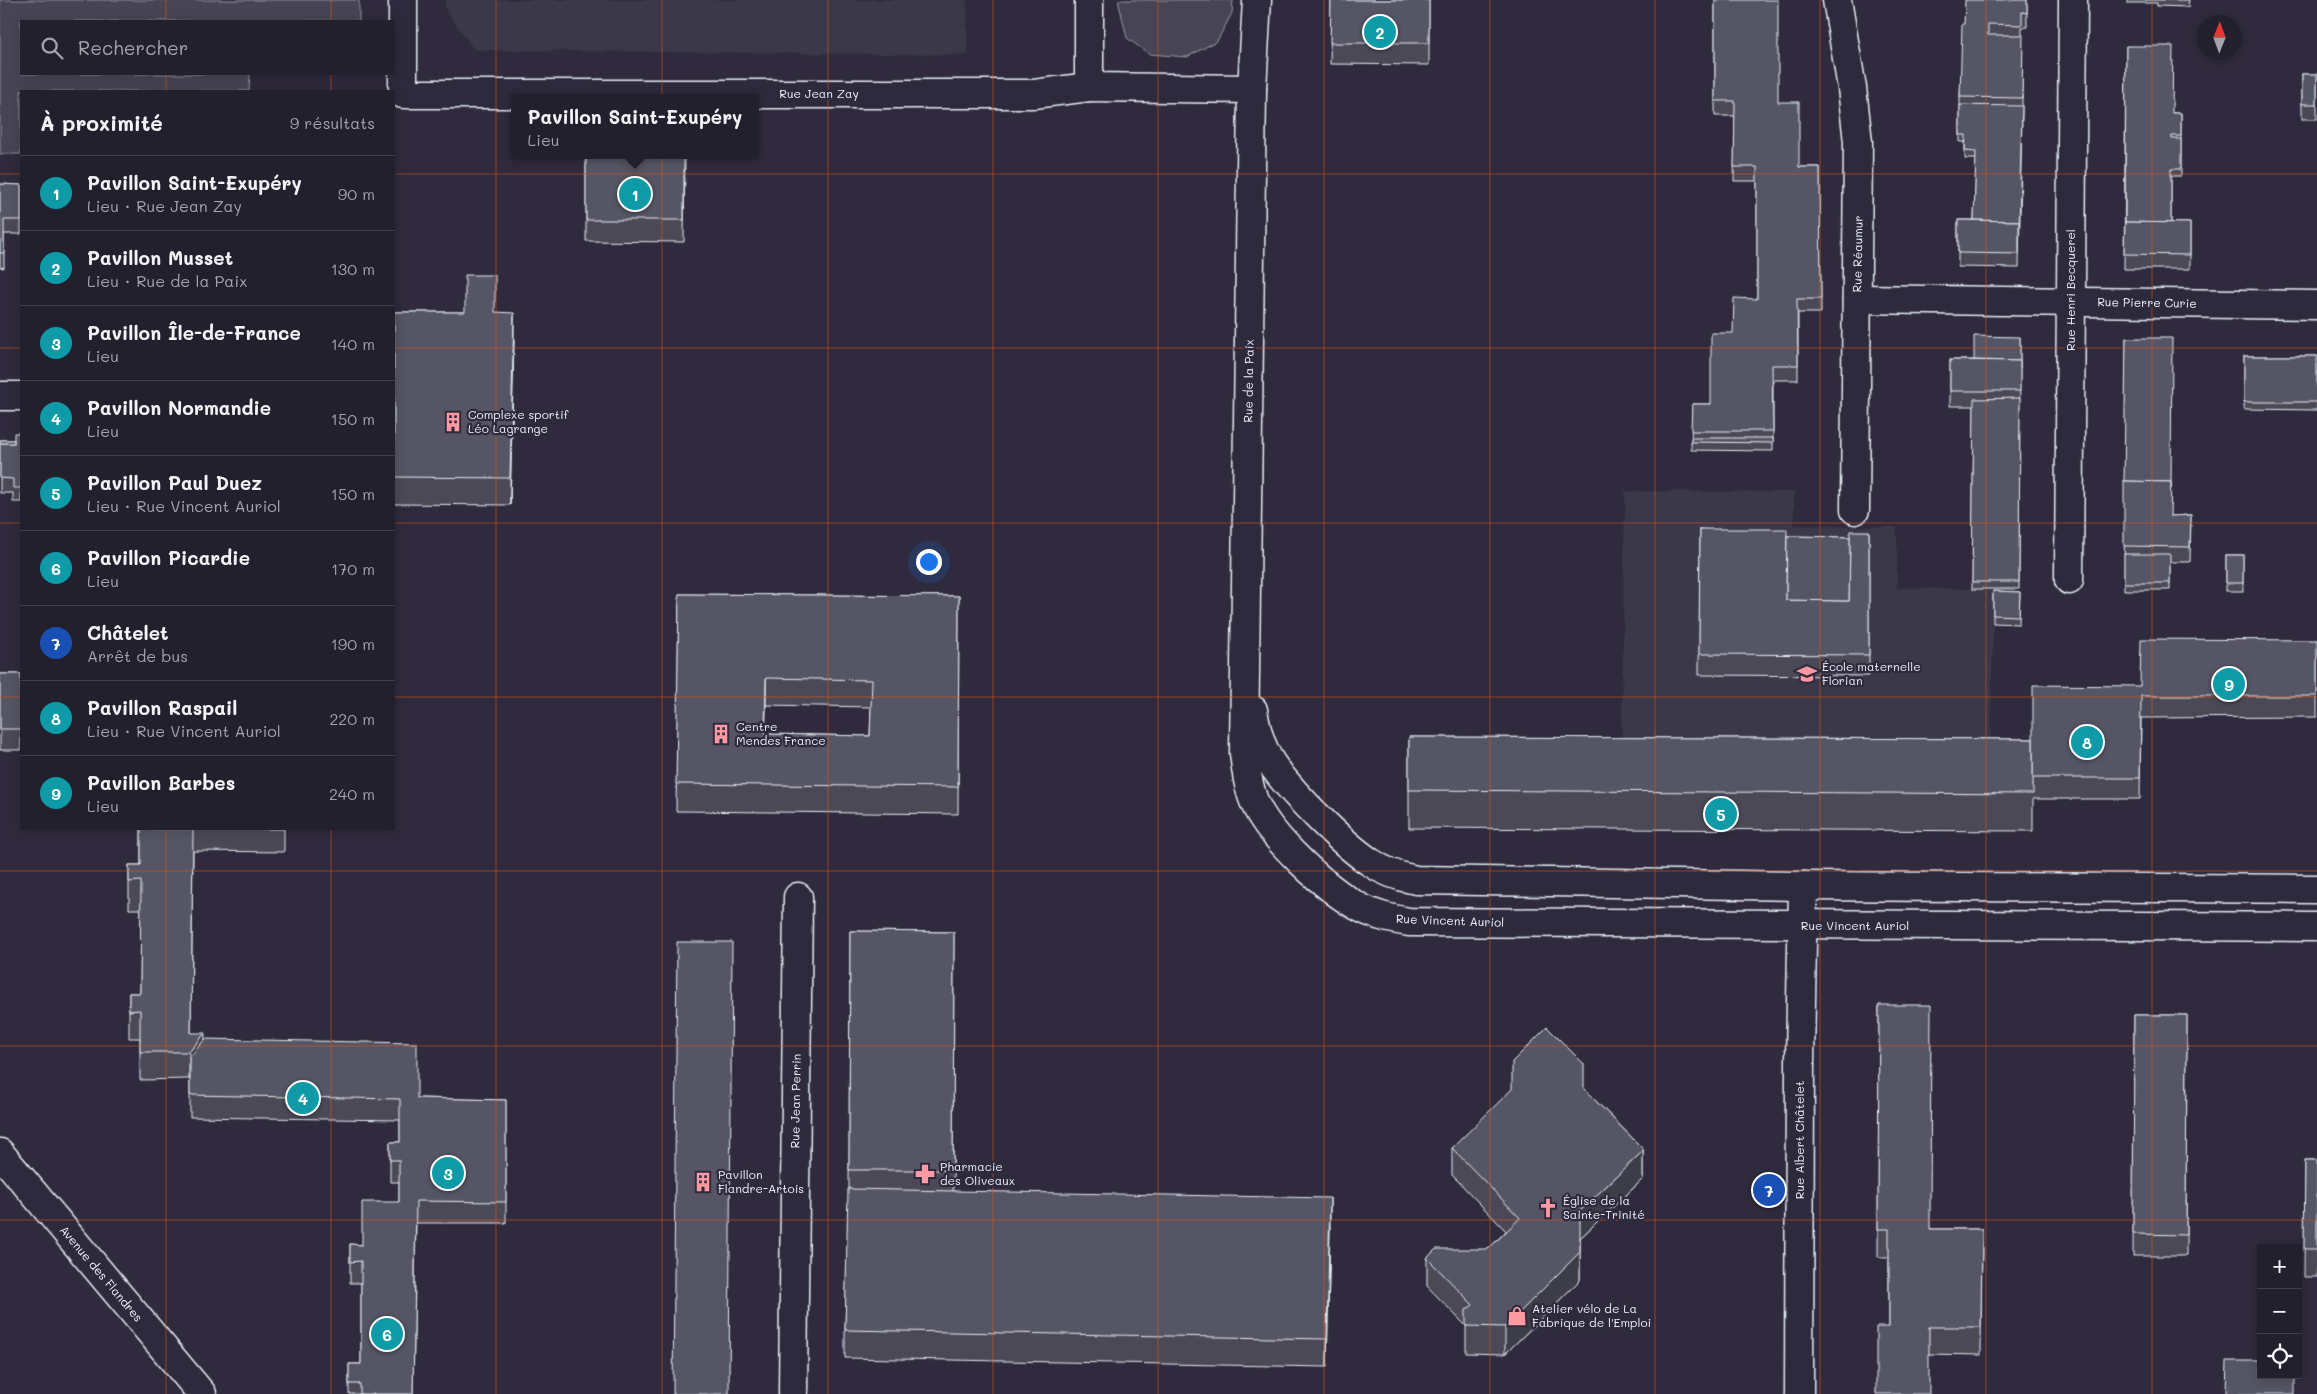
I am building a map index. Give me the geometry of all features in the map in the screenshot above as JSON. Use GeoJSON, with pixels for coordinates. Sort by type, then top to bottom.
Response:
{"type":"FeatureCollection","features":[{"type":"Feature","properties":{"kind":"street","name":"Rue Jean Zay"},"geometry":{"type":"LineString","coordinates":[[403,0],[402,94],[1034,94],[1089,87]]}},
{"type":"Feature","properties":{"kind":"street"},"geometry":{"type":"LineString","coordinates":[[1090,0],[1089,87],[1252,89]]}},
{"type":"Feature","properties":{"kind":"street","name":"Rue de la Paix"},"geometry":{"type":"LineString","coordinates":[[1246,674],[1252,89],[1257,0]]}},
{"type":"Feature","properties":{"kind":"street","name":"Rue Réaumur"},"geometry":{"type":"LineString","coordinates":[[1837,0],[1852,88],[1858,142],[1855,510]]}},
{"type":"Feature","properties":{"kind":"street","name":"Rue Henri Becquerel"},"geometry":{"type":"LineString","coordinates":[[2069,580],[2073,0]]}},
{"type":"Feature","properties":{"kind":"street","name":"Rue Pierre Curie"},"geometry":{"type":"LineString","coordinates":[[1857,299],[2317,305]]}},
{"type":"Feature","properties":{"kind":"street"},"geometry":{"type":"LineString","coordinates":[[0,396],[20,396]]}},
{"type":"Feature","properties":{"kind":"street"},"geometry":{"type":"LineString","coordinates":[[1246,674],[1259,736],[1276,770],[1314,812],[1352,847],[1370,862],[1401,877],[1426,880],[1803,886],[2317,889]]}},
{"type":"Feature","properties":{"kind":"street","name":"Rue Vincent Auriol"},"geometry":{"type":"LineString","coordinates":[[1246,674],[1244,753],[1247,777],[1255,803],[1271,828],[1328,886],[1362,909],[1384,918],[1408,922],[1803,926],[2317,927]]}},
{"type":"Feature","properties":{"kind":"street","name":"Rue Albert Châtelet"},"geometry":{"type":"LineString","coordinates":[[1799,1394],[1800,1070],[1803,886]]}},
{"type":"Feature","properties":{"kind":"street","name":"Rue Jean Perrin"},"geometry":{"type":"LineString","coordinates":[[793,1394],[798,897]]}},
{"type":"Feature","properties":{"kind":"street","name":"Avenue des Flandres"},"geometry":{"type":"LineString","coordinates":[[0,1153],[202,1394]]}},
{"type":"Feature","properties":{"kind":"shaded area"},"geometry":{"type":"Polygon","coordinates":[[[0,0],[359,0],[359,20],[20,20],[20,75],[250,75],[249,90],[20,90],[20,154],[0,154],[0,0]]]}},
{"type":"Feature","properties":{"kind":"shaded area"},"geometry":{"type":"Polygon","coordinates":[[[445,0],[967,0],[968,55],[474,50],[445,9],[445,0]]]}},
{"type":"Feature","properties":{"kind":"shaded area"},"geometry":{"type":"Polygon","coordinates":[[[1118,0],[1233,0],[1232,13],[1217,41],[1187,57],[1149,54],[1127,38],[1118,0]]]}},
{"type":"Feature","properties":{"kind":"shaded area","name":"École maternelle Florian"},"geometry":{"type":"Polygon","coordinates":[[[1625,491],[1794,492],[1794,525],[1897,527],[1897,588],[1994,589],[1990,769],[1621,766],[1625,491]]]}},
{"type":"Feature","properties":{"kind":"building"},"geometry":{"type":"Polygon","coordinates":[[[1331,0],[1429,0],[1429,43],[1330,43],[1331,0]]]}},
{"type":"Feature","properties":{"kind":"building"},"geometry":{"type":"Polygon","coordinates":[[[1715,0],[1778,0],[1778,102],[1799,102],[1799,167],[1820,167],[1821,299],[1797,299],[1798,365],[1772,365],[1773,431],[1691,431],[1692,404],[1711,404],[1711,333],[1733,333],[1734,298],[1757,299],[1757,167],[1734,167],[1735,101],[1715,101],[1715,0]]]}},
{"type":"Feature","properties":{"kind":"building"},"geometry":{"type":"Polygon","coordinates":[[[1965,0],[2027,0],[2027,13],[2022,12],[2022,25],[1988,24],[1988,35],[2023,35],[2022,98],[1960,97],[1962,24],[1964,24],[1965,0]]]}},
{"type":"Feature","properties":{"kind":"building"},"geometry":{"type":"Polygon","coordinates":[[[2126,46],[2173,46],[2172,113],[2181,113],[2181,136],[2172,136],[2172,139],[2181,139],[2181,169],[2171,169],[2171,223],[2125,222],[2126,46]]]}},
{"type":"Feature","properties":{"kind":"building"},"geometry":{"type":"Polygon","coordinates":[[[2302,74],[2317,74],[2317,104],[2302,104],[2302,74]]]}},
{"type":"Feature","properties":{"kind":"building"},"geometry":{"type":"Polygon","coordinates":[[[1960,105],[2022,106],[2019,228],[2019,221],[1974,220],[1976,152],[1965,151],[1966,135],[1960,135],[1960,105]]]}},
{"type":"Feature","properties":{"kind":"building"},"geometry":{"type":"Polygon","coordinates":[[[586,159],[684,159],[684,220],[586,220],[586,159]]]}},
{"type":"Feature","properties":{"kind":"building"},"geometry":{"type":"Polygon","coordinates":[[[0,184],[20,185],[20,220],[4,220],[4,253],[0,253],[0,184]]]}},
{"type":"Feature","properties":{"kind":"building"},"geometry":{"type":"Polygon","coordinates":[[[1958,220],[2019,221],[2019,254],[1958,253],[1958,220]]]}},
{"type":"Feature","properties":{"kind":"building"},"geometry":{"type":"Polygon","coordinates":[[[2125,222],[2190,223],[2190,255],[2124,254],[2125,222]]]}},
{"type":"Feature","properties":{"kind":"building","name":"Complexe sportif Léo Lagrange"},"geometry":{"type":"Polygon","coordinates":[[[465,275],[495,275],[495,312],[514,313],[510,478],[395,477],[395,312],[465,312],[465,275]]]}},
{"type":"Feature","properties":{"kind":"building"},"geometry":{"type":"Polygon","coordinates":[[[1974,336],[2020,337],[2020,361],[1974,360],[1974,336]]]}},
{"type":"Feature","properties":{"kind":"building"},"geometry":{"type":"Polygon","coordinates":[[[2126,338],[2172,338],[2171,489],[2171,482],[2124,481],[2126,338]]]}},
{"type":"Feature","properties":{"kind":"building"},"geometry":{"type":"Polygon","coordinates":[[[2244,356],[2317,356],[2317,402],[2244,402],[2244,356]]]}},
{"type":"Feature","properties":{"kind":"building"},"geometry":{"type":"Polygon","coordinates":[[[1950,360],[2020,361],[2020,391],[1950,391],[1950,360]]]}},
{"type":"Feature","properties":{"kind":"building"},"geometry":{"type":"Polygon","coordinates":[[[2020,398],[2019,582],[1972,582],[1974,399],[2020,398]]]}},
{"type":"Feature","properties":{"kind":"building"},"geometry":{"type":"Polygon","coordinates":[[[14,433],[20,433],[20,488],[13,488],[13,479],[0,478],[0,443],[14,443],[14,433]]]}},
{"type":"Feature","properties":{"kind":"building"},"geometry":{"type":"Polygon","coordinates":[[[1691,438],[1773,438],[1773,443],[1691,442],[1691,438]]]}},
{"type":"Feature","properties":{"kind":"building"},"geometry":{"type":"Polygon","coordinates":[[[0,440],[14,440],[14,443],[0,443],[0,440]]]}},
{"type":"Feature","properties":{"kind":"building"},"geometry":{"type":"Polygon","coordinates":[[[2124,481],[2171,482],[2170,516],[2191,515],[2190,547],[2124,546],[2124,481]]]}},
{"type":"Feature","properties":{"kind":"building"},"geometry":{"type":"Polygon","coordinates":[[[1700,529],[1787,529],[1786,600],[1849,601],[1850,531],[1869,531],[1869,655],[1699,654],[1700,529]]]}},
{"type":"Feature","properties":{"kind":"building"},"geometry":{"type":"Polygon","coordinates":[[[1787,536],[1850,537],[1849,601],[1786,600],[1787,536]]]}},
{"type":"Feature","properties":{"kind":"building"},"geometry":{"type":"Polygon","coordinates":[[[2124,554],[2170,554],[2170,583],[2124,583],[2124,554]]]}},
{"type":"Feature","properties":{"kind":"building"},"geometry":{"type":"Polygon","coordinates":[[[2226,555],[2243,555],[2243,583],[2226,583],[2226,555]]]}},
{"type":"Feature","properties":{"kind":"building"},"geometry":{"type":"Polygon","coordinates":[[[1993,591],[2020,592],[2019,616],[1993,615],[1993,591]]]}},
{"type":"Feature","properties":{"kind":"building","name":"Centre Mendes France"},"geometry":{"type":"Polygon","coordinates":[[[679,594],[959,596],[958,787],[676,784],[679,594]],[[766,678],[765,734],[870,736],[872,680],[766,678]]]}},
{"type":"Feature","properties":{"kind":"building"},"geometry":{"type":"Polygon","coordinates":[[[2141,639],[2317,640],[2317,696],[2141,696],[2140,778],[2033,778],[2033,685],[2140,686],[2141,639]]]}},
{"type":"Feature","properties":{"kind":"building"},"geometry":{"type":"Polygon","coordinates":[[[0,674],[20,674],[20,729],[0,729],[0,674]]]}},
{"type":"Feature","properties":{"kind":"building"},"geometry":{"type":"Polygon","coordinates":[[[1409,737],[2033,739],[2033,794],[1409,790],[1409,737]]]}},
{"type":"Feature","properties":{"kind":"building"},"geometry":{"type":"Polygon","coordinates":[[[141,830],[193,830],[191,1033],[205,1033],[189,1052],[140,1052],[140,1010],[129,1011],[129,993],[140,993],[141,881],[129,882],[129,865],[141,865],[141,830]]]}},
{"type":"Feature","properties":{"kind":"building"},"geometry":{"type":"Polygon","coordinates":[[[850,931],[954,932],[953,1170],[849,1170],[850,931]]]}},
{"type":"Feature","properties":{"kind":"building","name":"Pavillon Flandre-Artois"},"geometry":{"type":"Polygon","coordinates":[[[677,942],[732,942],[729,1394],[673,1394],[677,942]]]}},
{"type":"Feature","properties":{"kind":"building"},"geometry":{"type":"Polygon","coordinates":[[[1879,1005],[1931,1005],[1930,1229],[1982,1229],[1981,1327],[1929,1327],[1929,1394],[1876,1394],[1876,1327],[1889,1327],[1889,1229],[1878,1229],[1879,1005]]]}},
{"type":"Feature","properties":{"kind":"building"},"geometry":{"type":"Polygon","coordinates":[[[2134,1015],[2187,1015],[2186,1235],[2133,1234],[2134,1015]]]}},
{"type":"Feature","properties":{"kind":"building","name":"Église de la Sainte-Trinité"},"geometry":{"type":"Polygon","coordinates":[[[1547,1027],[1584,1064],[1584,1089],[1643,1151],[1580,1211],[1580,1252],[1505,1327],[1466,1326],[1466,1310],[1473,1305],[1427,1258],[1436,1249],[1488,1249],[1520,1218],[1452,1148],[1512,1089],[1512,1062],[1547,1027]]]}},
{"type":"Feature","properties":{"kind":"building"},"geometry":{"type":"Polygon","coordinates":[[[205,1039],[417,1043],[417,1098],[506,1100],[506,1202],[416,1201],[413,1394],[360,1394],[360,1384],[349,1384],[349,1364],[361,1364],[361,1261],[350,1262],[350,1244],[362,1245],[362,1202],[399,1202],[399,1160],[390,1160],[390,1142],[400,1142],[400,1099],[190,1095],[190,1057],[205,1039]]]}},
{"type":"Feature","properties":{"kind":"building"},"geometry":{"type":"Polygon","coordinates":[[[2305,1160],[2317,1160],[2317,1249],[2304,1249],[2305,1160]]]}},
{"type":"Feature","properties":{"kind":"building"},"geometry":{"type":"Polygon","coordinates":[[[848,1189],[1330,1198],[1327,1339],[845,1330],[848,1189]]]}},
{"type":"Feature","properties":{"kind":"building"},"geometry":{"type":"Polygon","coordinates":[[[2227,1361],[2257,1361],[2257,1379],[2295,1379],[2295,1394],[2226,1394],[2227,1361]]]}},
{"type":"Feature","properties":{"kind":"place","name":"Pavillon Musset"},"geometry":{"type":"Point","coordinates":[1380,32]}},
{"type":"Feature","properties":{"kind":"place","name":"Pavillon Saint-Exupéry"},"geometry":{"type":"Point","coordinates":[635,194]}},
{"type":"Feature","properties":{"kind":"place","name":"Complexe sportif Léo Lagrange"},"geometry":{"type":"Point","coordinates":[453,422]}},
{"type":"Feature","properties":{"kind":"place","name":"École maternelle Florian"},"geometry":{"type":"Point","coordinates":[1807,674]}},
{"type":"Feature","properties":{"kind":"place","name":"Pavillon Barbes"},"geometry":{"type":"Point","coordinates":[2229,684]}},
{"type":"Feature","properties":{"kind":"place","name":"Centre Mendes France"},"geometry":{"type":"Point","coordinates":[721,734]}},
{"type":"Feature","properties":{"kind":"place","name":"Pavillon Raspail"},"geometry":{"type":"Point","coordinates":[2087,742]}},
{"type":"Feature","properties":{"kind":"place","name":"Pavillon Paul Duez"},"geometry":{"type":"Point","coordinates":[1721,814]}},
{"type":"Feature","properties":{"kind":"place","name":"Pavillon Normandie"},"geometry":{"type":"Point","coordinates":[303,1098]}},
{"type":"Feature","properties":{"kind":"place","name":"Pavillon Île-de-France"},"geometry":{"type":"Point","coordinates":[448,1173]}},
{"type":"Feature","properties":{"kind":"place","name":"Pharmacie des Oliveaux"},"geometry":{"type":"Point","coordinates":[925,1174]}},
{"type":"Feature","properties":{"kind":"place","name":"Pavillon Flandre-Artois"},"geometry":{"type":"Point","coordinates":[703,1182]}},
{"type":"Feature","properties":{"kind":"place","name":"Châtelet"},"geometry":{"type":"Point","coordinates":[1769,1190]}},
{"type":"Feature","properties":{"kind":"place","name":"Église de la Sainte-Trinité"},"geometry":{"type":"Point","coordinates":[1548,1208]}},
{"type":"Feature","properties":{"kind":"place","name":"Atelier vélo de La Fabrique de l'Emploi"},"geometry":{"type":"Point","coordinates":[1517,1316]}},
{"type":"Feature","properties":{"kind":"place","name":"Pavillon Picardie"},"geometry":{"type":"Point","coordinates":[387,1334]}}]}
